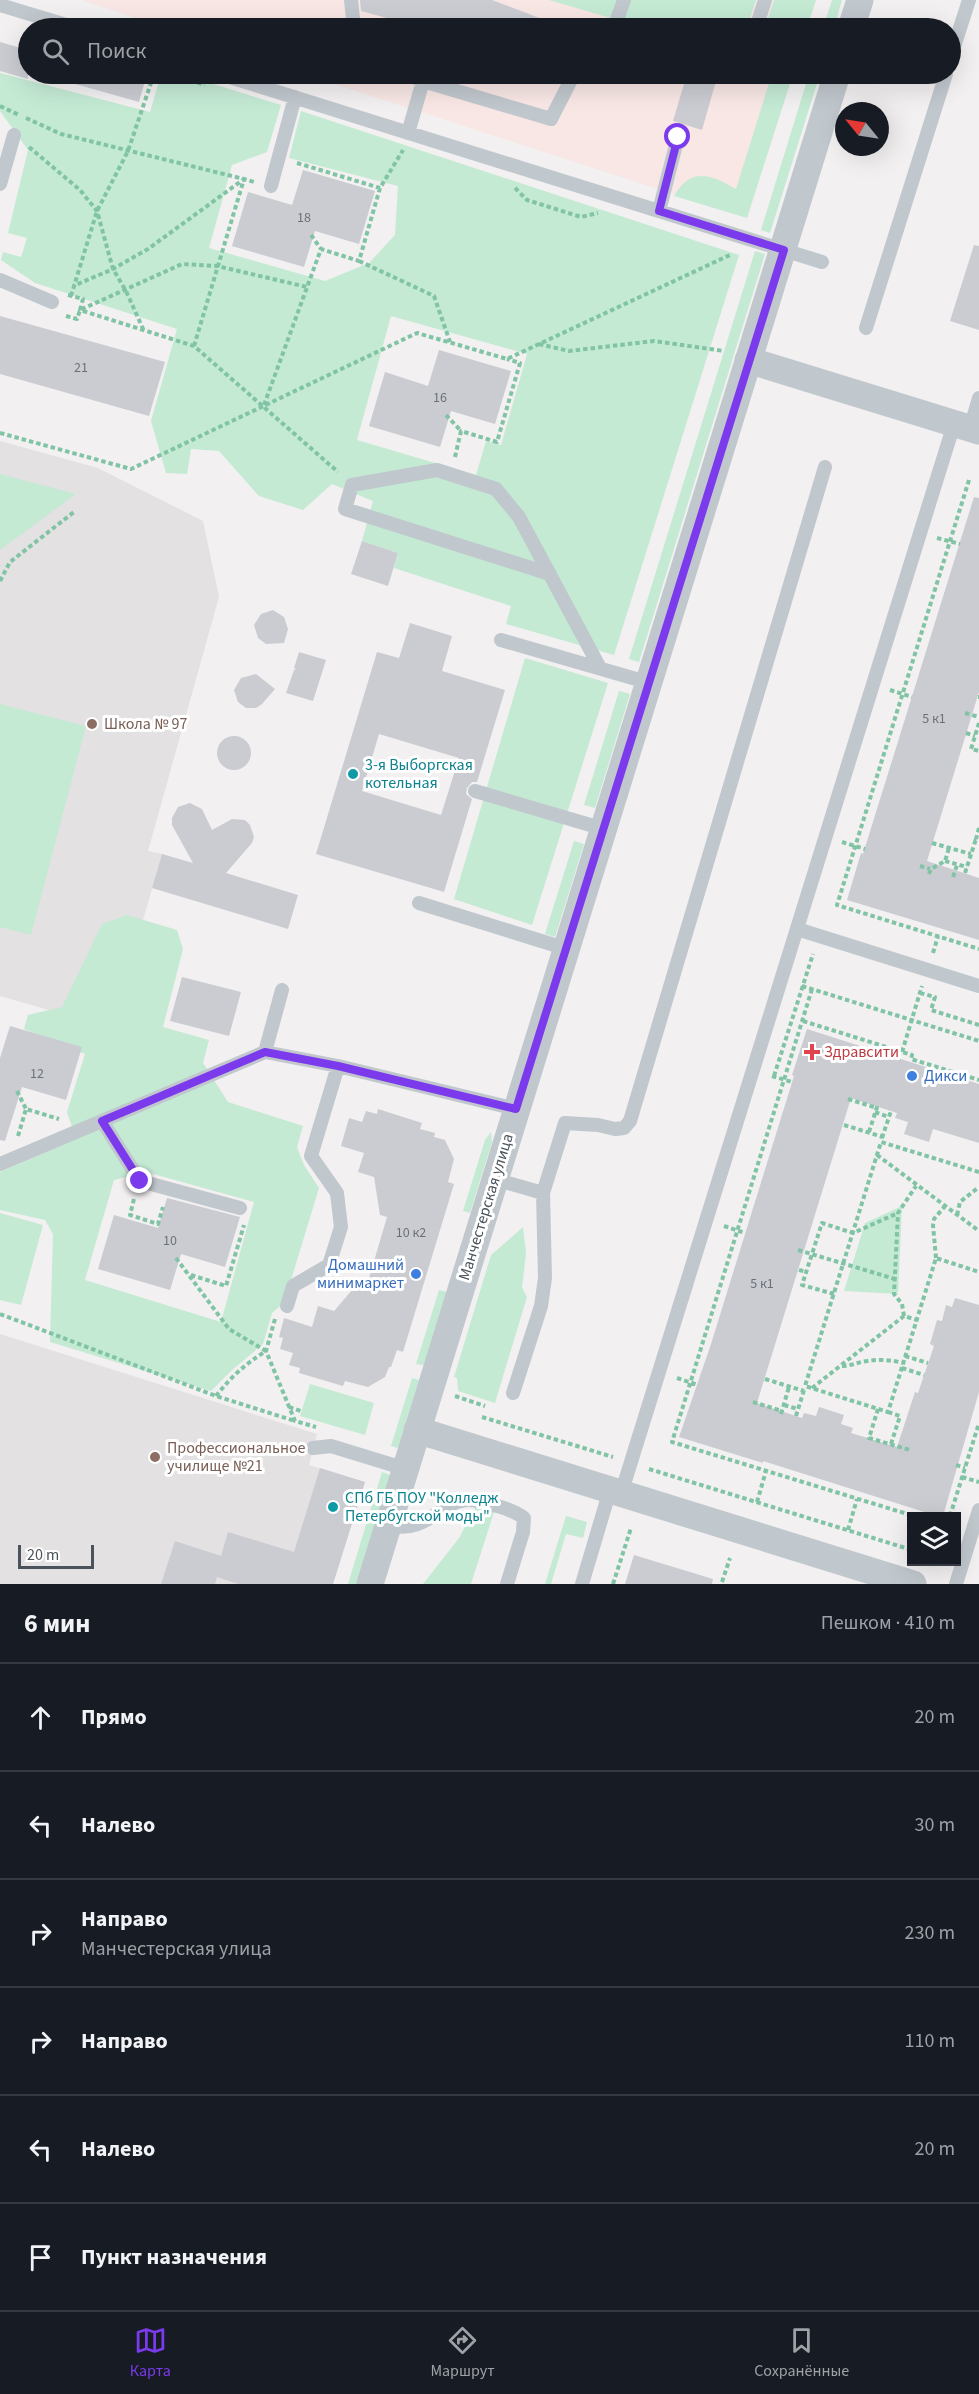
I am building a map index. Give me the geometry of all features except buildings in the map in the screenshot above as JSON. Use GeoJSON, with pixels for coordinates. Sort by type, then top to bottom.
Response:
{"type":"FeatureCollection","features":[{"type":"Feature","properties":{"kind":"street"},"geometry":{"type":"LineString","coordinates":[[854,18],[860,0]]}},
{"type":"Feature","properties":{"kind":"street","name":"Манчестерская улица"},"geometry":{"type":"LineString","coordinates":[[370,1584],[834,84]]}},
{"type":"Feature","properties":{"kind":"street"},"geometry":{"type":"LineString","coordinates":[[748,360],[968,428]]}},
{"type":"Feature","properties":{"kind":"street"},"geometry":{"type":"LineString","coordinates":[[417,1431],[913,1584]]}},
{"type":"Feature","properties":{"kind":"lane"},"geometry":{"type":"LineString","coordinates":[[351,0],[353,18]]}},
{"type":"Feature","properties":{"kind":"lane"},"geometry":{"type":"LineString","coordinates":[[618,18],[624,0]]}},
{"type":"Feature","properties":{"kind":"lane"},"geometry":{"type":"LineString","coordinates":[[759,18],[765,0]]}},
{"type":"Feature","properties":{"kind":"lane"},"geometry":{"type":"LineString","coordinates":[[961,26],[969,0]]}},
{"type":"Feature","properties":{"kind":"lane"},"geometry":{"type":"LineString","coordinates":[[0,5],[43,18]]}},
{"type":"Feature","properties":{"kind":"lane"},"geometry":{"type":"LineString","coordinates":[[252,84],[295,97],[407,140],[659,211],[822,262]]}},
{"type":"Feature","properties":{"kind":"lane"},"geometry":{"type":"LineString","coordinates":[[407,140],[422,84]]}},
{"type":"Feature","properties":{"kind":"lane"},"geometry":{"type":"LineString","coordinates":[[433,84],[550,119],[569,84]]}},
{"type":"Feature","properties":{"kind":"lane"},"geometry":{"type":"LineString","coordinates":[[866,328],[943,84]]}},
{"type":"Feature","properties":{"kind":"lane"},"geometry":{"type":"LineString","coordinates":[[271,186],[295,97]]}},
{"type":"Feature","properties":{"kind":"lane"},"geometry":{"type":"LineString","coordinates":[[0,184],[14,135]]}},
{"type":"Feature","properties":{"kind":"lane"},"geometry":{"type":"LineString","coordinates":[[659,211],[678,137]]}},
{"type":"Feature","properties":{"kind":"lane"},"geometry":{"type":"LineString","coordinates":[[0,280],[52,302]]}},
{"type":"Feature","properties":{"kind":"lane"},"geometry":{"type":"LineString","coordinates":[[582,1584],[615,1492],[631,1463],[797,929],[979,398]]}},
{"type":"Feature","properties":{"kind":"lane"},"geometry":{"type":"LineString","coordinates":[[513,1393],[541,1306],[545,1278],[543,1193],[565,1123],[598,1125],[615,1129],[624,1128],[630,1121],[825,467]]}},
{"type":"Feature","properties":{"kind":"lane"},"geometry":{"type":"LineString","coordinates":[[550,573],[345,509],[352,485],[437,470],[496,489],[519,517],[550,573],[600,668]]}},
{"type":"Feature","properties":{"kind":"lane"},"geometry":{"type":"LineString","coordinates":[[501,640],[650,683]]}},
{"type":"Feature","properties":{"kind":"lane"},"geometry":{"type":"LineString","coordinates":[[475,790],[604,829]]}},
{"type":"Feature","properties":{"kind":"lane"},"geometry":{"type":"LineString","coordinates":[[419,903],[567,949]]}},
{"type":"Feature","properties":{"kind":"lane"},"geometry":{"type":"LineString","coordinates":[[797,929],[979,986]]}},
{"type":"Feature","properties":{"kind":"lane"},"geometry":{"type":"LineString","coordinates":[[265,1052],[282,990]]}},
{"type":"Feature","properties":{"kind":"lane"},"geometry":{"type":"LineString","coordinates":[[0,1164],[265,1052],[338,1066],[516,1109]]}},
{"type":"Feature","properties":{"kind":"lane"},"geometry":{"type":"LineString","coordinates":[[287,1306],[293,1286],[329,1265],[341,1227],[337,1192],[311,1156],[338,1066]]}},
{"type":"Feature","properties":{"kind":"lane"},"geometry":{"type":"LineString","coordinates":[[102,1121],[140,1181],[240,1208]]}},
{"type":"Feature","properties":{"kind":"lane"},"geometry":{"type":"LineString","coordinates":[[494,1179],[543,1193]]}},
{"type":"Feature","properties":{"kind":"lane"},"geometry":{"type":"LineString","coordinates":[[313,1448],[332,1446],[406,1469]]}},
{"type":"Feature","properties":{"kind":"lane"},"geometry":{"type":"LineString","coordinates":[[388,1525],[402,1528],[417,1526],[464,1500],[475,1500],[515,1511],[524,1518],[523,1532],[507,1584]]}},
{"type":"Feature","properties":{"kind":"lane"},"geometry":{"type":"LineString","coordinates":[[956,1584],[979,1510]]}},
{"type":"Feature","properties":{"kind":"path"},"geometry":{"type":"LineString","coordinates":[[71,296],[98,211],[128,151],[151,84]]}},
{"type":"Feature","properties":{"kind":"path"},"geometry":{"type":"LineString","coordinates":[[0,106],[61,134],[271,186]]}},
{"type":"Feature","properties":{"kind":"path"},"geometry":{"type":"LineString","coordinates":[[14,135],[80,190],[98,211],[113,269],[144,331]]}},
{"type":"Feature","properties":{"kind":"path"},"geometry":{"type":"LineString","coordinates":[[359,261],[380,188],[407,140]]}},
{"type":"Feature","properties":{"kind":"path"},"geometry":{"type":"LineString","coordinates":[[278,158],[380,188]]}},
{"type":"Feature","properties":{"kind":"path"},"geometry":{"type":"LineString","coordinates":[[194,346],[243,179]]}},
{"type":"Feature","properties":{"kind":"path"},"geometry":{"type":"LineString","coordinates":[[73,286],[113,269],[148,249],[243,179]]}},
{"type":"Feature","properties":{"kind":"path"},"geometry":{"type":"LineString","coordinates":[[311,235],[321,249],[359,261],[434,296],[450,342]]}},
{"type":"Feature","properties":{"kind":"path"},"geometry":{"type":"LineString","coordinates":[[507,359],[737,251],[752,240]]}},
{"type":"Feature","properties":{"kind":"path"},"geometry":{"type":"LineString","coordinates":[[264,405],[321,249]]}},
{"type":"Feature","properties":{"kind":"path"},"geometry":{"type":"LineString","coordinates":[[80,310],[182,264],[217,266],[307,287]]}},
{"type":"Feature","properties":{"kind":"path"},"geometry":{"type":"LineString","coordinates":[[52,302],[55,291],[83,299],[80,310]]}},
{"type":"Feature","properties":{"kind":"path"},"geometry":{"type":"LineString","coordinates":[[80,310],[194,346],[264,405],[352,485]]}},
{"type":"Feature","properties":{"kind":"path"},"geometry":{"type":"LineString","coordinates":[[0,433],[130,469],[417,333],[520,363],[498,442],[461,431],[446,415]]}},
{"type":"Feature","properties":{"kind":"path"},"geometry":{"type":"LineString","coordinates":[[538,344],[569,351],[654,340],[720,349]]}},
{"type":"Feature","properties":{"kind":"path"},"geometry":{"type":"LineString","coordinates":[[450,475],[461,431]]}},
{"type":"Feature","properties":{"kind":"path"},"geometry":{"type":"LineString","coordinates":[[969,480],[837,905],[979,949]]}},
{"type":"Feature","properties":{"kind":"path"},"geometry":{"type":"LineString","coordinates":[[0,581],[10,562],[74,512]]}},
{"type":"Feature","properties":{"kind":"path"},"geometry":{"type":"LineString","coordinates":[[936,537],[960,544]]}},
{"type":"Feature","properties":{"kind":"path"},"geometry":{"type":"LineString","coordinates":[[965,713],[979,717]]}},
{"type":"Feature","properties":{"kind":"path"},"geometry":{"type":"LineString","coordinates":[[979,723],[971,748],[979,751]]}},
{"type":"Feature","properties":{"kind":"path"},"geometry":{"type":"LineString","coordinates":[[966,734],[975,736]]}},
{"type":"Feature","properties":{"kind":"path"},"geometry":{"type":"LineString","coordinates":[[965,873],[979,828]]}},
{"type":"Feature","properties":{"kind":"path"},"geometry":{"type":"LineString","coordinates":[[842,841],[865,849]]}},
{"type":"Feature","properties":{"kind":"path"},"geometry":{"type":"LineString","coordinates":[[932,843],[971,854]]}},
{"type":"Feature","properties":{"kind":"path"},"geometry":{"type":"LineString","coordinates":[[920,866],[930,871],[945,861],[949,848]]}},
{"type":"Feature","properties":{"kind":"path"},"geometry":{"type":"LineString","coordinates":[[945,861],[967,867]]}},
{"type":"Feature","properties":{"kind":"path"},"geometry":{"type":"LineString","coordinates":[[953,877],[957,865]]}},
{"type":"Feature","properties":{"kind":"path"},"geometry":{"type":"LineString","coordinates":[[932,957],[938,927]]}},
{"type":"Feature","properties":{"kind":"path"},"geometry":{"type":"LineString","coordinates":[[774,1076],[818,936]]}},
{"type":"Feature","properties":{"kind":"path"},"geometry":{"type":"LineString","coordinates":[[802,986],[979,1041]]}},
{"type":"Feature","properties":{"kind":"path"},"geometry":{"type":"LineString","coordinates":[[813,989],[672,1442],[907,1514]]}},
{"type":"Feature","properties":{"kind":"path"},"geometry":{"type":"LineString","coordinates":[[920,993],[935,998],[931,1010],[979,1025]]}},
{"type":"Feature","properties":{"kind":"path"},"geometry":{"type":"LineString","coordinates":[[902,1052],[917,1003]]}},
{"type":"Feature","properties":{"kind":"path"},"geometry":{"type":"LineString","coordinates":[[803,1021],[895,1049],[912,1055],[911,1059],[979,1080]]}},
{"type":"Feature","properties":{"kind":"path"},"geometry":{"type":"LineString","coordinates":[[892,1057],[895,1049]]}},
{"type":"Feature","properties":{"kind":"path"},"geometry":{"type":"LineString","coordinates":[[17,1090],[26,1109]]}},
{"type":"Feature","properties":{"kind":"path"},"geometry":{"type":"LineString","coordinates":[[858,1102],[860,1096]]}},
{"type":"Feature","properties":{"kind":"path"},"geometry":{"type":"LineString","coordinates":[[848,1099],[877,1108],[889,1117]]}},
{"type":"Feature","properties":{"kind":"path"},"geometry":{"type":"LineString","coordinates":[[869,1132],[877,1108]]}},
{"type":"Feature","properties":{"kind":"path"},"geometry":{"type":"LineString","coordinates":[[796,1416],[891,1111]]}},
{"type":"Feature","properties":{"kind":"path"},"geometry":{"type":"LineString","coordinates":[[844,1125],[979,1172]]}},
{"type":"Feature","properties":{"kind":"path"},"geometry":{"type":"LineString","coordinates":[[877,1155],[979,1231]]}},
{"type":"Feature","properties":{"kind":"path"},"geometry":{"type":"LineString","coordinates":[[140,1181],[130,1215],[158,1224],[169,1189]]}},
{"type":"Feature","properties":{"kind":"path"},"geometry":{"type":"LineString","coordinates":[[904,1316],[902,1304],[894,1294],[898,1213],[916,1186]]}},
{"type":"Feature","properties":{"kind":"path"},"geometry":{"type":"LineString","coordinates":[[957,1215],[960,1202],[979,1187]]}},
{"type":"Feature","properties":{"kind":"path"},"geometry":{"type":"LineString","coordinates":[[888,1412],[936,1258],[934,1219],[945,1206]]}},
{"type":"Feature","properties":{"kind":"path"},"geometry":{"type":"LineString","coordinates":[[190,1274],[226,1286],[248,1211],[240,1208]]}},
{"type":"Feature","properties":{"kind":"path"},"geometry":{"type":"LineString","coordinates":[[834,1294],[802,1285],[822,1223],[853,1233],[898,1213]]}},
{"type":"Feature","properties":{"kind":"path"},"geometry":{"type":"LineString","coordinates":[[810,1233],[818,1236]]}},
{"type":"Feature","properties":{"kind":"path"},"geometry":{"type":"LineString","coordinates":[[798,1250],[895,1280]]}},
{"type":"Feature","properties":{"kind":"path"},"geometry":{"type":"LineString","coordinates":[[176,1258],[229,1329],[266,1351],[295,1420]]}},
{"type":"Feature","properties":{"kind":"path"},"geometry":{"type":"LineString","coordinates":[[936,1258],[979,1272]]}},
{"type":"Feature","properties":{"kind":"path"},"geometry":{"type":"LineString","coordinates":[[799,1270],[807,1272]]}},
{"type":"Feature","properties":{"kind":"path"},"geometry":{"type":"LineString","coordinates":[[216,1396],[232,1376],[266,1351],[276,1317],[287,1306]]}},
{"type":"Feature","properties":{"kind":"path"},"geometry":{"type":"LineString","coordinates":[[0,1314],[216,1396],[318,1428],[332,1446]]}},
{"type":"Feature","properties":{"kind":"path"},"geometry":{"type":"LineString","coordinates":[[904,1316],[917,1320]]}},
{"type":"Feature","properties":{"kind":"path"},"geometry":{"type":"LineString","coordinates":[[812,1388],[904,1316]]}},
{"type":"Feature","properties":{"kind":"path"},"geometry":{"type":"LineString","coordinates":[[905,1356],[928,1363]]}},
{"type":"Feature","properties":{"kind":"path"},"geometry":{"type":"LineString","coordinates":[[841,1366],[853,1366],[868,1361],[891,1360],[903,1363]]}},
{"type":"Feature","properties":{"kind":"path"},"geometry":{"type":"LineString","coordinates":[[902,1368],[924,1376]]}},
{"type":"Feature","properties":{"kind":"path"},"geometry":{"type":"LineString","coordinates":[[673,1377],[698,1385]]}},
{"type":"Feature","properties":{"kind":"path"},"geometry":{"type":"LineString","coordinates":[[765,1379],[789,1387],[812,1388],[900,1416],[885,1449]]}},
{"type":"Feature","properties":{"kind":"path"},"geometry":{"type":"LineString","coordinates":[[753,1402],[782,1413],[789,1387]]}},
{"type":"Feature","properties":{"kind":"path"},"geometry":{"type":"LineString","coordinates":[[455,1390],[455,1397],[485,1406]]}},
{"type":"Feature","properties":{"kind":"path"},"geometry":{"type":"LineString","coordinates":[[784,1405],[798,1409]]}},
{"type":"Feature","properties":{"kind":"path"},"geometry":{"type":"LineString","coordinates":[[289,1407],[301,1411]]}},
{"type":"Feature","properties":{"kind":"path"},"geometry":{"type":"LineString","coordinates":[[878,1409],[869,1438],[872,1441],[910,1450]]}},
{"type":"Feature","properties":{"kind":"path"},"geometry":{"type":"LineString","coordinates":[[482,1417],[907,1548]]}},
{"type":"Feature","properties":{"kind":"path"},"geometry":{"type":"LineString","coordinates":[[951,1512],[979,1423]]}},
{"type":"Feature","properties":{"kind":"path"},"geometry":{"type":"LineString","coordinates":[[757,1502],[766,1462]]}},
{"type":"Feature","properties":{"kind":"path"},"geometry":{"type":"LineString","coordinates":[[956,1465],[965,1467]]}},
{"type":"Feature","properties":{"kind":"path"},"geometry":{"type":"LineString","coordinates":[[962,1477],[979,1482]]}},
{"type":"Feature","properties":{"kind":"path"},"geometry":{"type":"LineString","coordinates":[[848,1530],[857,1490]]}},
{"type":"Feature","properties":{"kind":"path"},"geometry":{"type":"LineString","coordinates":[[613,1584],[631,1528]]}},
{"type":"Feature","properties":{"kind":"path"},"geometry":{"type":"LineString","coordinates":[[722,1582],[730,1558]]}},
{"type":"Feature","properties":{"kind":"shaded area"},"geometry":{"type":"Polygon","coordinates":[[[81,0],[816,0],[810,18],[136,18],[81,0]]]}},
{"type":"Feature","properties":{"kind":"shaded area"},"geometry":{"type":"Polygon","coordinates":[[[335,84],[790,84],[747,218],[335,84]]]}},
{"type":"Feature","properties":{"kind":"shaded area","name":"Школа № 97"},"geometry":{"type":"Polygon","coordinates":[[[0,441],[98,468],[203,521],[219,597],[148,851],[162,854],[112,1028],[0,996],[0,441]]]}},
{"type":"Feature","properties":{"kind":"shaded area","name":"Профессиональное училище №21"},"geometry":{"type":"Polygon","coordinates":[[[0,1334],[317,1434],[309,1465],[365,1482],[333,1584],[0,1584],[0,1334]]]}},
{"type":"Feature","properties":{"kind":"green space"},"geometry":{"type":"Polygon","coordinates":[[[549,0],[756,0],[750,18],[611,18],[549,0]]]}},
{"type":"Feature","properties":{"kind":"green space"},"geometry":{"type":"Polygon","coordinates":[[[774,0],[816,0],[810,18],[768,18],[774,0]]]}},
{"type":"Feature","properties":{"kind":"green space"},"geometry":{"type":"Polygon","coordinates":[[[832,0],[842,0],[837,18],[826,18],[832,0]]]}},
{"type":"Feature","properties":{"kind":"green space"},"geometry":{"type":"Polygon","coordinates":[[[0,73],[18,78],[18,84],[42,84],[150,112],[158,84],[213,84],[281,105],[267,152],[232,165],[209,248],[325,281],[369,263],[395,235],[398,186],[289,158],[301,111],[739,255],[614,655],[506,624],[511,606],[394,568],[398,553],[362,541],[373,501],[332,484],[303,510],[259,496],[219,451],[191,449],[187,474],[166,473],[151,421],[177,329],[35,283],[1,260],[3,252],[21,257],[27,238],[8,233],[28,150],[0,111],[0,73]],[[391,316],[357,440],[476,475],[486,441],[501,445],[527,354],[391,316]]]}},
{"type":"Feature","properties":{"kind":"green space"},"geometry":{"type":"Polygon","coordinates":[[[769,84],[790,84],[747,218],[674,196],[687,180],[702,176],[719,180],[736,189],[769,84]]]}},
{"type":"Feature","properties":{"kind":"green space"},"geometry":{"type":"Polygon","coordinates":[[[806,84],[817,84],[770,233],[761,230],[806,84]]]}},
{"type":"Feature","properties":{"kind":"green space"},"geometry":{"type":"Polygon","coordinates":[[[755,251],[765,254],[639,662],[629,659],[755,251]]]}},
{"type":"Feature","properties":{"kind":"green space"},"geometry":{"type":"Polygon","coordinates":[[[0,474],[76,494],[0,550],[0,474]]]}},
{"type":"Feature","properties":{"kind":"green space"},"geometry":{"type":"Polygon","coordinates":[[[525,658],[608,683],[532,925],[454,899],[525,658]]]}},
{"type":"Feature","properties":{"kind":"green space"},"geometry":{"type":"Polygon","coordinates":[[[619,691],[630,694],[595,808],[584,805],[619,691]]]}},
{"type":"Feature","properties":{"kind":"green space"},"geometry":{"type":"Polygon","coordinates":[[[0,704],[86,726],[31,935],[0,927],[0,704]]]}},
{"type":"Feature","properties":{"kind":"green space"},"geometry":{"type":"Polygon","coordinates":[[[574,841],[584,844],[555,937],[545,934],[574,841]]]}},
{"type":"Feature","properties":{"kind":"green space"},"geometry":{"type":"Polygon","coordinates":[[[127,915],[177,930],[183,949],[163,1027],[209,1040],[203,1063],[228,1102],[303,1126],[297,1147],[304,1165],[319,1188],[284,1303],[272,1313],[263,1344],[211,1391],[50,1342],[53,1234],[45,1220],[0,1210],[0,1172],[76,1139],[67,1112],[85,1054],[24,1029],[28,1015],[62,1007],[102,924],[127,915]],[[146,1172],[114,1180],[85,1280],[221,1322],[254,1202],[146,1172]]]}},
{"type":"Feature","properties":{"kind":"green space"},"geometry":{"type":"Polygon","coordinates":[[[491,1132],[492,1142],[470,1213],[463,1211],[485,1140],[491,1132]]]}},
{"type":"Feature","properties":{"kind":"green space"},"geometry":{"type":"Polygon","coordinates":[[[902,1206],[898,1294],[844,1291],[865,1223],[902,1206]]]}},
{"type":"Feature","properties":{"kind":"green space"},"geometry":{"type":"Polygon","coordinates":[[[0,1213],[43,1225],[21,1305],[0,1300],[0,1213]]]}},
{"type":"Feature","properties":{"kind":"green space"},"geometry":{"type":"Polygon","coordinates":[[[523,1227],[526,1253],[522,1288],[527,1297],[495,1403],[458,1391],[457,1378],[454,1377],[491,1255],[523,1227]]]}},
{"type":"Feature","properties":{"kind":"green space"},"geometry":{"type":"Polygon","coordinates":[[[439,1290],[447,1292],[424,1365],[416,1364],[439,1290]]]}},
{"type":"Feature","properties":{"kind":"green space"},"geometry":{"type":"Polygon","coordinates":[[[412,1378],[419,1380],[398,1448],[391,1446],[412,1378]]]}},
{"type":"Feature","properties":{"kind":"green space"},"geometry":{"type":"Polygon","coordinates":[[[310,1384],[374,1403],[365,1435],[300,1416],[310,1384]]]}},
{"type":"Feature","properties":{"kind":"green space"},"geometry":{"type":"Polygon","coordinates":[[[382,1472],[390,1475],[357,1584],[348,1584],[382,1472]]]}},
{"type":"Feature","properties":{"kind":"green space"},"geometry":{"type":"Polygon","coordinates":[[[476,1506],[494,1512],[471,1584],[423,1584],[459,1538],[476,1506]]]}},
{"type":"Feature","properties":{"kind":"green space"},"geometry":{"type":"Polygon","coordinates":[[[566,1516],[587,1522],[583,1538],[566,1534],[551,1584],[545,1584],[566,1516]]]}},
{"type":"Feature","properties":{"kind":"place","name":"Школа № 97"},"geometry":{"type":"Point","coordinates":[92,724]}},
{"type":"Feature","properties":{"kind":"place","name":"3-я Выборгская котельная"},"geometry":{"type":"Point","coordinates":[353,774]}},
{"type":"Feature","properties":{"kind":"place","name":"Здравсити"},"geometry":{"type":"Point","coordinates":[812,1052]}},
{"type":"Feature","properties":{"kind":"place","name":"Дикси"},"geometry":{"type":"Point","coordinates":[912,1076]}},
{"type":"Feature","properties":{"kind":"place","name":"Домашний минимаркет"},"geometry":{"type":"Point","coordinates":[416,1274]}},
{"type":"Feature","properties":{"kind":"place","name":"Профессиональное училище №21"},"geometry":{"type":"Point","coordinates":[155,1457]}},
{"type":"Feature","properties":{"kind":"place","name":"СПб ГБ ПОУ \"Колледж Петербугской моды\""},"geometry":{"type":"Point","coordinates":[333,1507]}},
{"type":"Feature","properties":{"kind":"route"},"geometry":{"type":"LineString","coordinates":[[140,1181],[102,1121],[265,1052],[338,1066],[516,1109],[784,250],[659,211],[678,137]]}}]}
